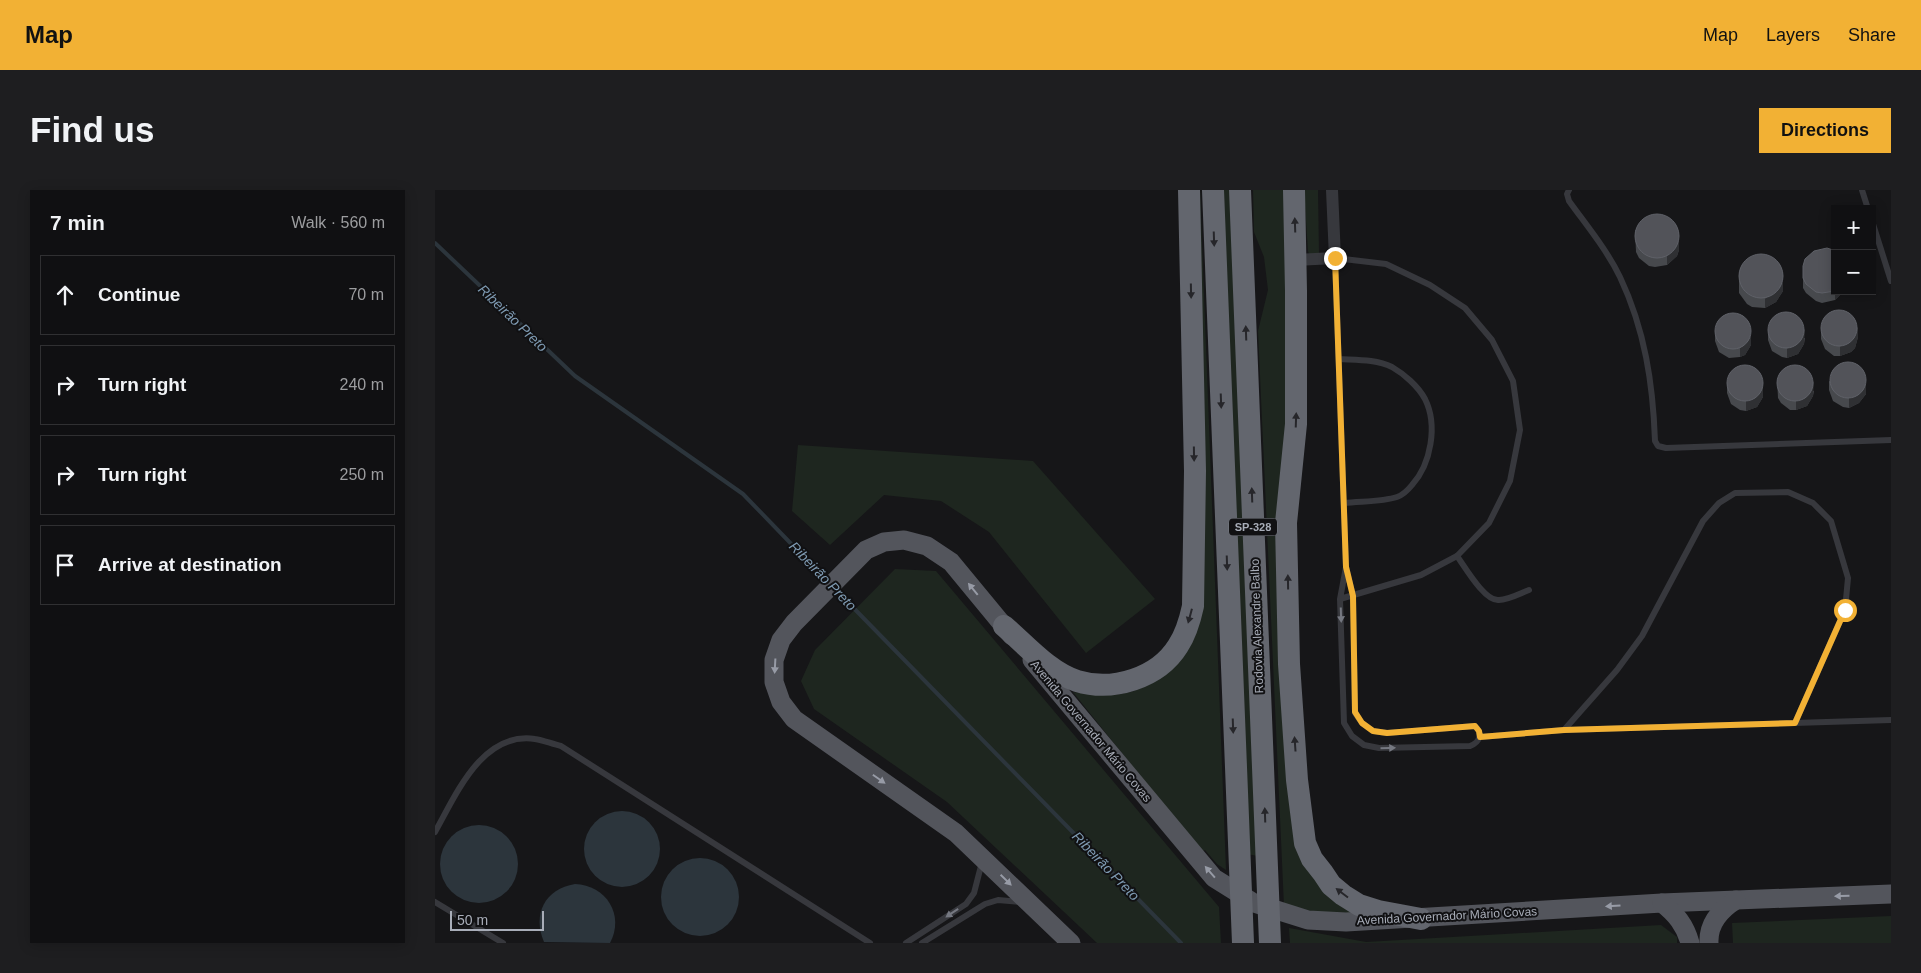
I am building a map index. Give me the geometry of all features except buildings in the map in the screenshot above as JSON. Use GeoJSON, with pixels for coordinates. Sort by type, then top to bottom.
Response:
{"type":"FeatureCollection","features":[{"type":"Feature","properties":{"kind":"highway"},"geometry":{"type":"LineString","coordinates":[[1004,626],[1052,668],[1077,681],[1105,685],[1133,680],[1158,667],[1178,646],[1190,620],[1193,606],[1195,471],[1189,190]]}},
{"type":"Feature","properties":{"kind":"highway","name":"SP-328"},"geometry":{"type":"LineString","coordinates":[[1213,190],[1243,943]]}},
{"type":"Feature","properties":{"kind":"highway","name":"Rodovia Alexandre Balbo"},"geometry":{"type":"LineString","coordinates":[[1240,190],[1271,943]]}},
{"type":"Feature","properties":{"kind":"highway"},"geometry":{"type":"LineString","coordinates":[[1293,190],[1296,424],[1286,523],[1289,664],[1297,780],[1305,842],[1313,859],[1331,885],[1343,895],[1359,905],[1377,911],[1421,919]]}},
{"type":"Feature","properties":{"kind":"main road","name":"Avenida Governador Mário Covas"},"geometry":{"type":"LineString","coordinates":[[1071,943],[957,833],[795,719],[781,702],[774,682],[774,660],[781,640],[794,623],[866,550],[884,542],[903,540],[927,546],[951,562],[1214,878],[1254,903],[1308,920],[1346,922],[1421,919],[1662,902],[1891,894]]}},
{"type":"Feature","properties":{"kind":"main road"},"geometry":{"type":"LineString","coordinates":[[1709,943],[1711,925],[1715,918],[1724,908],[1737,900]]}},
{"type":"Feature","properties":{"kind":"main road"},"geometry":{"type":"LineString","coordinates":[[1662,902],[1676,915],[1686,930],[1690,943]]}},
{"type":"Feature","properties":{"kind":"street"},"geometry":{"type":"LineString","coordinates":[[1295,260],[1335,258],[1332,190]]}},
{"type":"Feature","properties":{"kind":"lane"},"geometry":{"type":"LineString","coordinates":[[1569,190],[1567,194],[1569,202],[1601,244],[1620,277],[1639,325],[1650,375],[1655,441],[1658,446],[1666,448],[1891,440]]}},
{"type":"Feature","properties":{"kind":"lane"},"geometry":{"type":"LineString","coordinates":[[1862,190],[1867,205]]}},
{"type":"Feature","properties":{"kind":"lane"},"geometry":{"type":"LineString","coordinates":[[1876,234],[1891,281]]}},
{"type":"Feature","properties":{"kind":"lane"},"geometry":{"type":"LineString","coordinates":[[1340,599],[1353,596],[1421,575],[1457,556],[1489,523],[1510,481],[1520,430],[1513,381],[1492,340],[1465,308],[1430,285],[1386,264],[1335,258],[1346,567],[1353,596],[1355,712],[1362,723],[1373,731],[1387,733],[1475,726],[1479,731],[1480,737],[1476,743],[1470,746],[1379,748],[1363,745],[1352,736],[1344,723],[1340,599],[1346,567]]}},
{"type":"Feature","properties":{"kind":"lane"},"geometry":{"type":"LineString","coordinates":[[1339,359],[1377,362],[1391,367],[1404,376],[1416,386],[1425,399],[1430,413],[1431,428],[1427,465],[1407,491],[1399,497],[1344,503]]}},
{"type":"Feature","properties":{"kind":"lane"},"geometry":{"type":"LineString","coordinates":[[1564,730],[1617,670],[1643,636],[1703,521],[1719,503],[1735,493],[1788,492],[1813,503],[1831,521],[1848,578],[1845,610],[1795,723]]}},
{"type":"Feature","properties":{"kind":"lane"},"geometry":{"type":"LineString","coordinates":[[1457,556],[1485,594],[1493,600],[1499,600],[1529,590]]}},
{"type":"Feature","properties":{"kind":"lane"},"geometry":{"type":"LineString","coordinates":[[1480,737],[1564,730],[1891,720]]}},
{"type":"Feature","properties":{"kind":"lane"},"geometry":{"type":"LineString","coordinates":[[435,832],[467,775],[492,750],[512,740],[534,739],[561,746],[870,943]]}},
{"type":"Feature","properties":{"kind":"lane"},"geometry":{"type":"LineString","coordinates":[[906,943],[966,904],[974,894],[979,880],[982,858]]}},
{"type":"Feature","properties":{"kind":"lane"},"geometry":{"type":"LineString","coordinates":[[922,943],[985,904],[998,900],[1028,902]]}},
{"type":"Feature","properties":{"kind":"lane"},"geometry":{"type":"LineString","coordinates":[[435,902],[503,943]]}},
{"type":"Feature","properties":{"kind":"shaded area"},"geometry":{"type":"Polygon","coordinates":[[[1197,190],[1200,190],[1226,870],[1217,864],[1205,850],[1201,852],[1073,692],[1106,695],[1131,692],[1154,681],[1180,660],[1197,190]]]}},
{"type":"Feature","properties":{"kind":"shaded area"},"geometry":{"type":"Polygon","coordinates":[[[1221,190],[1233,190],[1258,856],[1247,854],[1221,190]]]}},
{"type":"Feature","properties":{"kind":"shaded area"},"geometry":{"type":"Polygon","coordinates":[[[1253,190],[1285,190],[1294,830],[1356,915],[1315,912],[1284,906],[1258,331],[1268,290],[1264,257],[1254,232],[1253,190]]]}},
{"type":"Feature","properties":{"kind":"shaded area"},"geometry":{"type":"Polygon","coordinates":[[[1304,190],[1318,190],[1319,255],[1309,254],[1308,251],[1304,190]]]}},
{"type":"Feature","properties":{"kind":"shaded area"},"geometry":{"type":"Polygon","coordinates":[[[798,445],[1033,461],[1155,599],[1086,653],[989,532],[941,501],[884,495],[830,545],[792,511],[798,445]]]}},
{"type":"Feature","properties":{"kind":"shaded area"},"geometry":{"type":"Polygon","coordinates":[[[895,569],[936,571],[1219,907],[1221,943],[1097,943],[947,802],[814,709],[801,681],[815,650],[895,569]]]}},
{"type":"Feature","properties":{"kind":"shaded area"},"geometry":{"type":"Polygon","coordinates":[[[630,811],[643,817],[654,828],[660,841],[658,864],[643,881],[630,887],[614,887],[601,881],[586,864],[584,841],[590,828],[607,813],[630,811]]]}},
{"type":"Feature","properties":{"kind":"shaded area"},"geometry":{"type":"Polygon","coordinates":[[[479,825],[494,828],[506,837],[515,849],[518,864],[515,879],[506,891],[494,900],[479,903],[464,900],[452,891],[443,879],[440,864],[443,849],[452,837],[464,828],[479,825]]]}},
{"type":"Feature","properties":{"kind":"shaded area"},"geometry":{"type":"Polygon","coordinates":[[[700,858],[715,861],[727,870],[736,882],[739,897],[736,912],[727,924],[715,933],[700,936],[685,933],[673,924],[664,912],[661,897],[664,882],[673,870],[685,861],[700,858]]]}},
{"type":"Feature","properties":{"kind":"shaded area"},"geometry":{"type":"Polygon","coordinates":[[[575,884],[596,890],[610,903],[614,912],[615,922],[610,943],[544,942],[540,922],[544,904],[556,891],[575,884]]]}},
{"type":"Feature","properties":{"kind":"shaded area"},"geometry":{"type":"Polygon","coordinates":[[[1891,916],[1891,943],[1733,943],[1732,923],[1891,916]]]}},
{"type":"Feature","properties":{"kind":"shaded area"},"geometry":{"type":"Polygon","coordinates":[[[1661,925],[1677,937],[1677,943],[1290,943],[1289,928],[1366,942],[1661,925]]]}},
{"type":"Feature","properties":{"kind":"waterway","name":"Ribeirão Preto"},"geometry":{"type":"LineString","coordinates":[[435,243],[575,376],[743,494],[828,582]]}},
{"type":"Feature","properties":{"kind":"waterway","name":"Ribeirão Preto"},"geometry":{"type":"LineString","coordinates":[[835,589],[1181,943]]}},
{"type":"Feature","properties":{"kind":"route"},"geometry":{"type":"LineString","coordinates":[[1335,258],[1346,567],[1353,596],[1355,712],[1362,723],[1373,731],[1387,733],[1475,726],[1479,731],[1480,737],[1564,730],[1795,723],[1845,610]]}}]}
